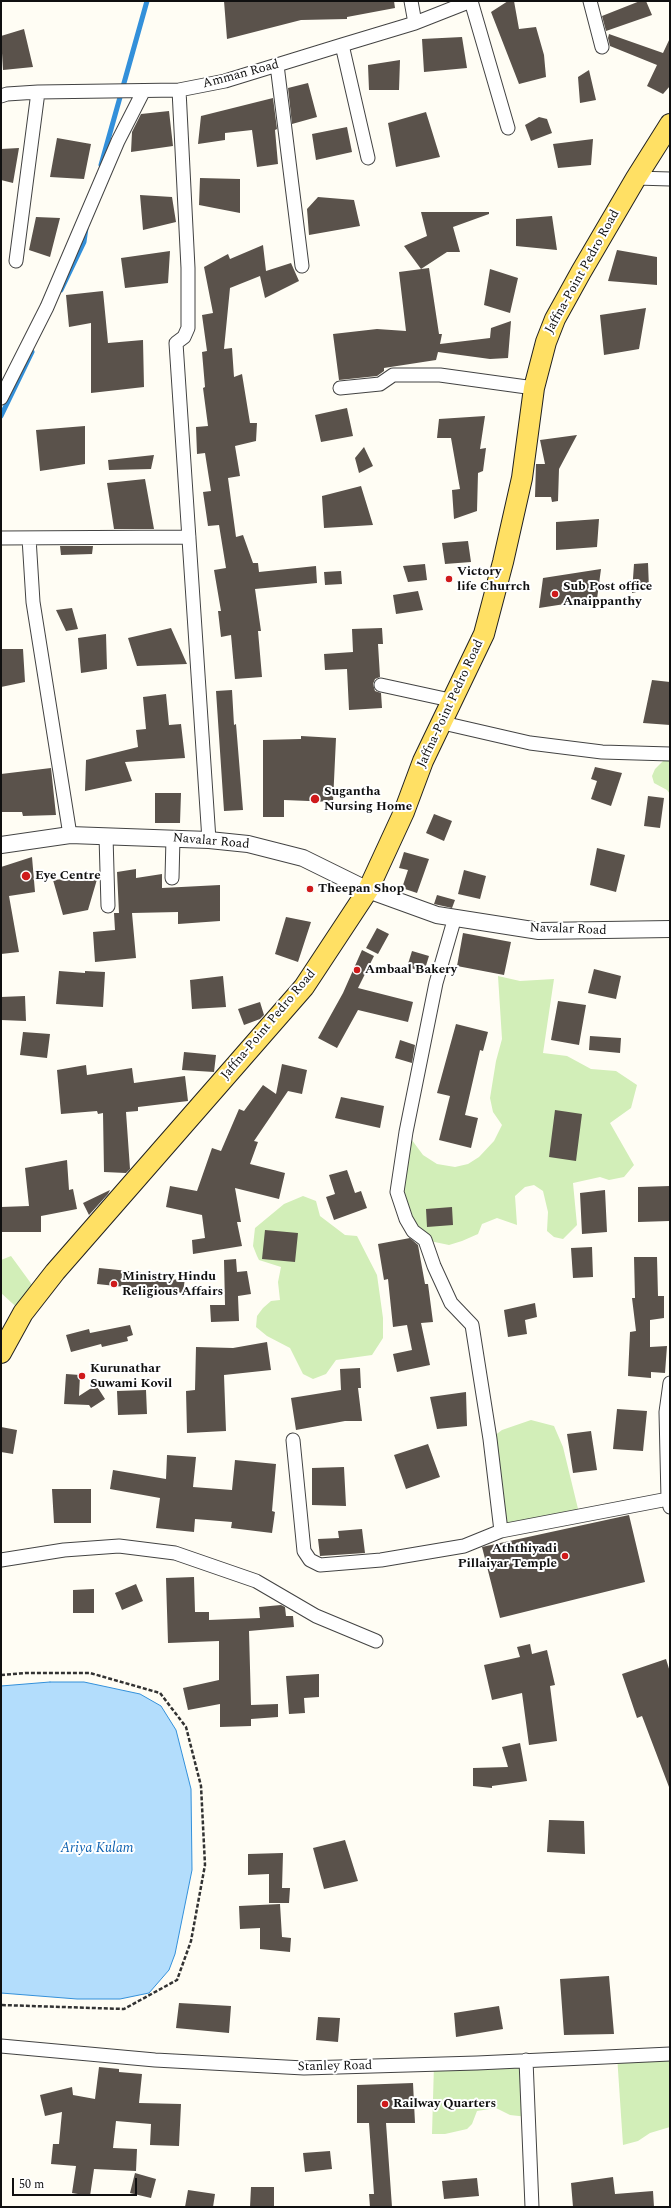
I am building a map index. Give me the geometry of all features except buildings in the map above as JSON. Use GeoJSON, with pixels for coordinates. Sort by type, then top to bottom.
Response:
{"type":"FeatureCollection","features":[{"type":"Feature","properties":{"kind":"main road","name":"Jaffna-Point Pedro Road"},"geometry":{"type":"LineString","coordinates":[[1,1353],[24,1313],[55,1272],[304,987],[368,890],[404,812],[423,761],[443,723],[450,700],[484,634],[522,478],[534,388],[542,353],[555,319],[636,178],[670,124]]}},
{"type":"Feature","properties":{"kind":"street"},"geometry":{"type":"LineString","coordinates":[[411,1],[415,23]]}},
{"type":"Feature","properties":{"kind":"street"},"geometry":{"type":"LineString","coordinates":[[471,1],[508,128]]}},
{"type":"Feature","properties":{"kind":"street","name":"Amman Road"},"geometry":{"type":"LineString","coordinates":[[1,96],[7,94],[38,92],[143,92],[179,90],[225,81],[415,23],[471,1]]}},
{"type":"Feature","properties":{"kind":"street"},"geometry":{"type":"LineString","coordinates":[[590,1],[602,47]]}},
{"type":"Feature","properties":{"kind":"street"},"geometry":{"type":"LineString","coordinates":[[342,45],[368,158]]}},
{"type":"Feature","properties":{"kind":"street"},"geometry":{"type":"LineString","coordinates":[[277,65],[302,266]]}},
{"type":"Feature","properties":{"kind":"street"},"geometry":{"type":"LineString","coordinates":[[179,90],[188,268],[188,328],[184,338],[176,343],[210,840]]}},
{"type":"Feature","properties":{"kind":"street"},"geometry":{"type":"LineString","coordinates":[[16,261],[38,92]]}},
{"type":"Feature","properties":{"kind":"street"},"geometry":{"type":"LineString","coordinates":[[1,398],[47,307],[118,141],[143,92]]}},
{"type":"Feature","properties":{"kind":"street"},"geometry":{"type":"LineString","coordinates":[[636,178],[670,179]]}},
{"type":"Feature","properties":{"kind":"street"},"geometry":{"type":"LineString","coordinates":[[340,388],[380,384],[393,376],[440,375],[534,388]]}},
{"type":"Feature","properties":{"kind":"street"},"geometry":{"type":"LineString","coordinates":[[1,538],[189,537]]}},
{"type":"Feature","properties":{"kind":"street"},"geometry":{"type":"LineString","coordinates":[[29,538],[33,602],[70,835]]}},
{"type":"Feature","properties":{"kind":"street"},"geometry":{"type":"LineString","coordinates":[[381,685],[450,700]]}},
{"type":"Feature","properties":{"kind":"street"},"geometry":{"type":"LineString","coordinates":[[443,723],[530,743],[602,752],[670,754]]}},
{"type":"Feature","properties":{"kind":"street","name":"Navalar Road"},"geometry":{"type":"LineString","coordinates":[[1,845],[70,835],[172,838],[248,844],[303,858],[368,890],[437,915],[539,931],[670,929]]}},
{"type":"Feature","properties":{"kind":"street"},"geometry":{"type":"LineString","coordinates":[[106,836],[108,906]]}},
{"type":"Feature","properties":{"kind":"street"},"geometry":{"type":"LineString","coordinates":[[172,838],[172,878]]}},
{"type":"Feature","properties":{"kind":"street"},"geometry":{"type":"LineString","coordinates":[[455,917],[436,983],[406,1132],[397,1192],[406,1218],[413,1231],[425,1240],[434,1266],[451,1303],[472,1324],[490,1439],[501,1531]]}},
{"type":"Feature","properties":{"kind":"street"},"geometry":{"type":"LineString","coordinates":[[293,1440],[304,1551],[310,1560],[320,1565],[381,1560],[464,1546],[501,1531],[669,1503],[666,1412],[670,1383]]}},
{"type":"Feature","properties":{"kind":"street"},"geometry":{"type":"LineString","coordinates":[[1,1560],[64,1550],[118,1546],[175,1553],[256,1581],[316,1616],[376,1641]]}},
{"type":"Feature","properties":{"kind":"street","name":"Stanley Road"},"geometry":{"type":"LineString","coordinates":[[1,2046],[155,2060],[304,2068],[670,2054]]}},
{"type":"Feature","properties":{"kind":"street"},"geometry":{"type":"LineString","coordinates":[[526,2060],[532,2207]]}},
{"type":"Feature","properties":{"kind":"path"},"geometry":{"type":"LineString","coordinates":[[1,1676],[25,1673],[90,1673],[160,1693],[186,1727],[188,1734],[201,1786],[205,1864],[191,1941],[177,1980],[124,2009],[1,2005]]}},
{"type":"Feature","properties":{"kind":"green space"},"geometry":{"type":"Polygon","coordinates":[[[670,754],[670,794],[667,790],[654,783],[652,776],[655,769],[670,754]]]}},
{"type":"Feature","properties":{"kind":"green space"},"geometry":{"type":"Polygon","coordinates":[[[498,976],[520,981],[554,979],[543,1053],[567,1056],[591,1069],[616,1071],[637,1085],[631,1108],[610,1123],[634,1165],[624,1177],[609,1180],[600,1177],[573,1183],[577,1225],[563,1239],[554,1237],[547,1231],[548,1212],[543,1191],[534,1185],[525,1187],[515,1196],[517,1225],[497,1218],[482,1224],[478,1234],[449,1245],[425,1240],[397,1192],[406,1132],[423,1155],[437,1164],[455,1167],[468,1164],[479,1157],[494,1141],[502,1125],[493,1112],[490,1098],[496,1061],[502,1039],[498,976]]]}},
{"type":"Feature","properties":{"kind":"green space"},"geometry":{"type":"Polygon","coordinates":[[[303,1196],[316,1201],[320,1216],[345,1235],[357,1236],[377,1275],[383,1318],[383,1338],[372,1355],[336,1360],[326,1374],[313,1379],[303,1374],[290,1348],[267,1336],[256,1327],[257,1316],[263,1308],[271,1301],[280,1300],[278,1282],[281,1267],[259,1260],[253,1246],[255,1228],[284,1204],[303,1196]]]}},
{"type":"Feature","properties":{"kind":"green space"},"geometry":{"type":"Polygon","coordinates":[[[11,1256],[38,1293],[23,1313],[1,1293],[1,1260],[11,1256]]]}},
{"type":"Feature","properties":{"kind":"green space"},"geometry":{"type":"Polygon","coordinates":[[[531,1420],[554,1426],[563,1447],[580,1517],[501,1531],[490,1439],[502,1430],[531,1420]]]}},
{"type":"Feature","properties":{"kind":"green space"},"geometry":{"type":"Polygon","coordinates":[[[670,2054],[670,2127],[650,2133],[638,2141],[623,2145],[617,2055],[670,2054]]]}},
{"type":"Feature","properties":{"kind":"green space"},"geometry":{"type":"Polygon","coordinates":[[[526,2060],[528,2117],[510,2115],[496,2108],[477,2111],[472,2124],[467,2129],[445,2134],[432,2134],[434,2064],[526,2060]]]}},
{"type":"Feature","properties":{"kind":"water","name":"Ariya Kulam"},"geometry":{"type":"Polygon","coordinates":[[[50,1682],[84,1682],[140,1694],[161,1706],[176,1730],[191,1789],[192,1870],[175,1954],[169,1970],[149,1993],[120,1999],[77,1999],[1,1993],[1,1686],[50,1682]]]}},
{"type":"Feature","properties":{"kind":"waterway"},"geometry":{"type":"LineString","coordinates":[[101,165],[147,1]]}},
{"type":"Feature","properties":{"kind":"waterway"},"geometry":{"type":"LineString","coordinates":[[61,290],[84,242],[86,228]]}},
{"type":"Feature","properties":{"kind":"waterway"},"geometry":{"type":"LineString","coordinates":[[1,416],[32,352]]}},
{"type":"Feature","properties":{"kind":"place","name":"Victory life Churrch"},"geometry":{"type":"Point","coordinates":[449,579]}},
{"type":"Feature","properties":{"kind":"place","name":"Sub Post office Anaippanthy"},"geometry":{"type":"Point","coordinates":[555,594]}},
{"type":"Feature","properties":{"kind":"place","name":"Sugantha Nursing Home"},"geometry":{"type":"Point","coordinates":[315,799]}},
{"type":"Feature","properties":{"kind":"place","name":"Eye Centre"},"geometry":{"type":"Point","coordinates":[26,876]}},
{"type":"Feature","properties":{"kind":"place","name":"Theepan Shop"},"geometry":{"type":"Point","coordinates":[310,889]}},
{"type":"Feature","properties":{"kind":"place","name":"Ambaal Bakery"},"geometry":{"type":"Point","coordinates":[357,970]}},
{"type":"Feature","properties":{"kind":"place","name":"Ministry Hindu Religious Affairs"},"geometry":{"type":"Point","coordinates":[114,1284]}},
{"type":"Feature","properties":{"kind":"place","name":"Kurunathar Suwami Kovil"},"geometry":{"type":"Point","coordinates":[82,1376]}},
{"type":"Feature","properties":{"kind":"place","name":"Aththiyadi Pillaiyar Temple"},"geometry":{"type":"Point","coordinates":[565,1556]}},
{"type":"Feature","properties":{"kind":"place","name":"Railway Quarters"},"geometry":{"type":"Point","coordinates":[385,2104]}}]}
